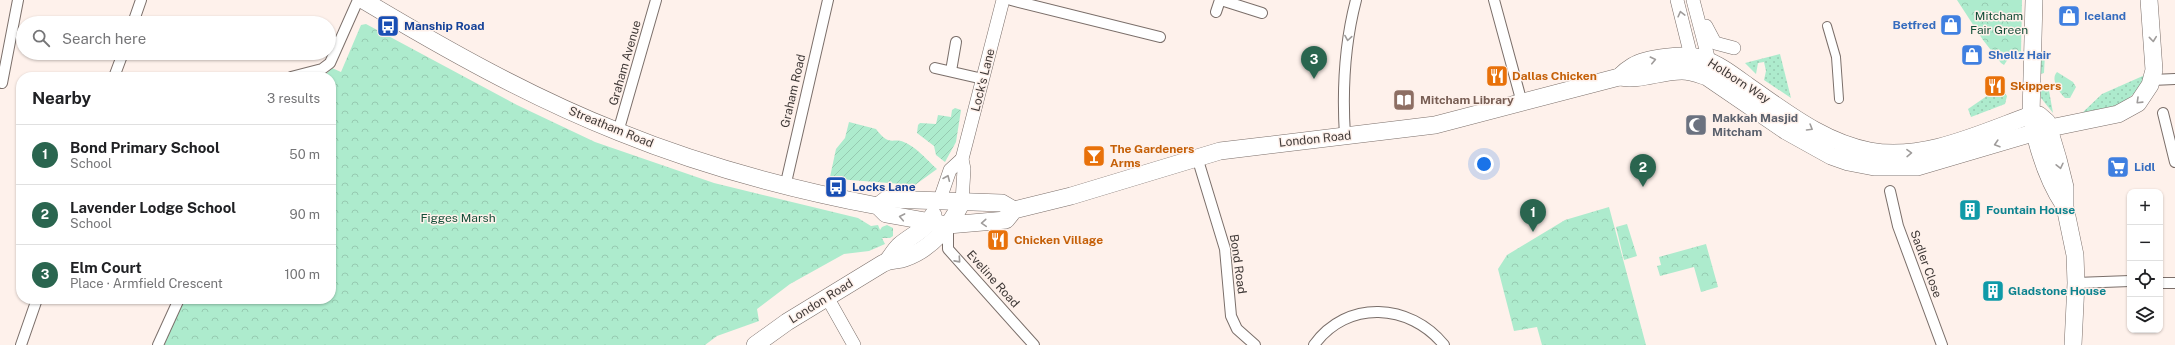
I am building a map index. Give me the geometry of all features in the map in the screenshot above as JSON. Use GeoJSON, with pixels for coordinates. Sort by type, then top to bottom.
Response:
{"type":"FeatureCollection","features":[{"type":"Feature","properties":{"kind":"main road"},"geometry":{"type":"LineString","coordinates":[[2034,0],[2031,115],[2042,131],[2050,180],[2065,207],[2075,255],[2076,283],[2073,345]]}},
{"type":"Feature","properties":{"kind":"main road"},"geometry":{"type":"LineString","coordinates":[[2149,0],[2154,60],[2152,80]]}},
{"type":"Feature","properties":{"kind":"main road","name":"Streatham Road"},"geometry":{"type":"LineString","coordinates":[[358,5],[418,32],[504,78],[618,132],[696,160],[785,187],[878,206],[886,214],[948,225]]}},
{"type":"Feature","properties":{"kind":"main road","name":"Holborn Way"},"geometry":{"type":"LineString","coordinates":[[1619,77],[1634,65],[1667,57],[1692,56],[1704,67],[1710,79],[1815,149],[1848,162],[1874,167],[1917,167],[2042,131],[2118,114],[2128,110],[2144,96],[2152,80]]}},
{"type":"Feature","properties":{"kind":"main road","name":"Holborn Way"},"geometry":{"type":"LineString","coordinates":[[1619,77],[1631,79],[1704,67],[1721,67],[1819,133],[1841,143],[1870,151],[1915,153],[1945,145],[2031,115]]}},
{"type":"Feature","properties":{"kind":"main road","name":"London Road"},"geometry":{"type":"LineString","coordinates":[[889,259],[904,259],[924,248],[948,225],[1000,222],[1006,220],[1014,210],[1071,196],[1197,157],[1232,148],[1435,125],[1522,104],[1619,77]]}},
{"type":"Feature","properties":{"kind":"main road"},"geometry":{"type":"LineString","coordinates":[[878,206],[886,199],[1002,203],[1014,210]]}},
{"type":"Feature","properties":{"kind":"main road"},"geometry":{"type":"LineString","coordinates":[[930,223],[939,202]]}},
{"type":"Feature","properties":{"kind":"main road"},"geometry":{"type":"LineString","coordinates":[[948,225],[962,202]]}},
{"type":"Feature","properties":{"kind":"main road","name":"London Road"},"geometry":{"type":"LineString","coordinates":[[755,345],[827,297],[889,259],[898,247],[915,236],[930,223]]}},
{"type":"Feature","properties":{"kind":"street"},"geometry":{"type":"LineString","coordinates":[[2,83],[18,0]]}},
{"type":"Feature","properties":{"kind":"street"},"geometry":{"type":"LineString","coordinates":[[135,16],[141,0]]}},
{"type":"Feature","properties":{"kind":"street"},"geometry":{"type":"LineString","coordinates":[[336,51],[358,5],[358,0]]}},
{"type":"Feature","properties":{"kind":"street","name":"Graham Avenue"},"geometry":{"type":"LineString","coordinates":[[618,132],[656,0]]}},
{"type":"Feature","properties":{"kind":"street","name":"Graham Road"},"geometry":{"type":"LineString","coordinates":[[785,187],[828,0]]}},
{"type":"Feature","properties":{"kind":"street","name":"Lock's Lane"},"geometry":{"type":"LineString","coordinates":[[962,202],[964,169],[962,159],[1003,0]]}},
{"type":"Feature","properties":{"kind":"street"},"geometry":{"type":"LineString","coordinates":[[1011,0],[1160,37]]}},
{"type":"Feature","properties":{"kind":"street"},"geometry":{"type":"LineString","coordinates":[[1216,12],[1220,0],[1262,13]]}},
{"type":"Feature","properties":{"kind":"street"},"geometry":{"type":"LineString","coordinates":[[1345,136],[1343,72],[1348,36],[1356,0]]}},
{"type":"Feature","properties":{"kind":"street"},"geometry":{"type":"LineString","coordinates":[[1494,0],[1522,104]]}},
{"type":"Feature","properties":{"kind":"street"},"geometry":{"type":"LineString","coordinates":[[1677,0],[1692,56]]}},
{"type":"Feature","properties":{"kind":"street"},"geometry":{"type":"LineString","coordinates":[[1693,0],[1704,67]]}},
{"type":"Feature","properties":{"kind":"street"},"geometry":{"type":"LineString","coordinates":[[1698,0],[1710,37],[1715,43],[1734,48]]}},
{"type":"Feature","properties":{"kind":"street"},"geometry":{"type":"LineString","coordinates":[[1827,26],[1836,57],[1839,99]]}},
{"type":"Feature","properties":{"kind":"street"},"geometry":{"type":"LineString","coordinates":[[951,71],[956,42]]}},
{"type":"Feature","properties":{"kind":"street"},"geometry":{"type":"LineString","coordinates":[[116,72],[120,60]]}},
{"type":"Feature","properties":{"kind":"street"},"geometry":{"type":"LineString","coordinates":[[310,72],[322,69],[331,60]]}},
{"type":"Feature","properties":{"kind":"street"},"geometry":{"type":"LineString","coordinates":[[935,68],[983,79]]}},
{"type":"Feature","properties":{"kind":"street"},"geometry":{"type":"LineString","coordinates":[[2152,80],[2175,78]]}},
{"type":"Feature","properties":{"kind":"street"},"geometry":{"type":"LineString","coordinates":[[2163,112],[2175,162]]}},
{"type":"Feature","properties":{"kind":"street","name":"Bond Road"},"geometry":{"type":"LineString","coordinates":[[1197,157],[1225,249],[1230,281],[1231,316],[1237,329],[1255,345]]}},
{"type":"Feature","properties":{"kind":"street","name":"Lock's Lane"},"geometry":{"type":"LineString","coordinates":[[939,202],[950,170],[962,159]]}},
{"type":"Feature","properties":{"kind":"street","name":"Sadler Close"},"geometry":{"type":"LineString","coordinates":[[1890,191],[1898,226],[1942,345]]}},
{"type":"Feature","properties":{"kind":"street","name":"Eveline Road"},"geometry":{"type":"LineString","coordinates":[[948,225],[948,249],[1034,345]]}},
{"type":"Feature","properties":{"kind":"street"},"geometry":{"type":"LineString","coordinates":[[2076,283],[2127,281]]}},
{"type":"Feature","properties":{"kind":"street"},"geometry":{"type":"LineString","coordinates":[[2163,283],[2175,283]]}},
{"type":"Feature","properties":{"kind":"street"},"geometry":{"type":"LineString","coordinates":[[827,297],[854,345]]}},
{"type":"Feature","properties":{"kind":"street"},"geometry":{"type":"LineString","coordinates":[[21,345],[35,304]]}},
{"type":"Feature","properties":{"kind":"street"},"geometry":{"type":"LineString","coordinates":[[158,345],[177,304]]}},
{"type":"Feature","properties":{"kind":"street"},"geometry":{"type":"LineString","coordinates":[[1314,345],[1323,334],[1346,319],[1361,314],[1378,312],[1400,314],[1412,319],[1431,330],[1444,345]]}},
{"type":"Feature","properties":{"kind":"green space","name":"Mitcham Fair Green"},"geometry":{"type":"Polygon","coordinates":[[[1957,0],[2022,0],[2021,54],[2019,57],[2012,60],[2008,59],[2004,65],[2001,63],[1983,40],[1957,0]]]}},
{"type":"Feature","properties":{"kind":"green space","name":"Figges Marsh"},"geometry":{"type":"Polygon","coordinates":[[[366,24],[517,105],[595,142],[714,183],[858,218],[871,226],[878,225],[880,230],[882,227],[887,225],[893,228],[893,236],[890,238],[882,238],[885,244],[869,251],[844,254],[790,284],[757,309],[759,321],[717,336],[705,345],[164,345],[182,304],[336,304],[336,72],[328,72],[332,68],[341,72],[361,25],[366,24]]]}},
{"type":"Feature","properties":{"kind":"green space"},"geometry":{"type":"Polygon","coordinates":[[[2045,53],[2044,73],[2040,74],[2040,57],[2045,53]]]}},
{"type":"Feature","properties":{"kind":"green space"},"geometry":{"type":"Polygon","coordinates":[[[1780,54],[1791,98],[1764,80],[1766,71],[1764,62],[1758,63],[1756,74],[1745,63],[1780,54]]]}},
{"type":"Feature","properties":{"kind":"green space"},"geometry":{"type":"Polygon","coordinates":[[[2057,72],[2073,82],[2076,87],[2070,98],[2065,98],[2056,85],[2054,78],[2057,72]]]}},
{"type":"Feature","properties":{"kind":"green space"},"geometry":{"type":"Polygon","coordinates":[[[2145,75],[2134,93],[2120,104],[2081,114],[2102,94],[2145,75]]]}},
{"type":"Feature","properties":{"kind":"green space"},"geometry":{"type":"Polygon","coordinates":[[[2040,85],[2048,85],[2053,113],[2041,98],[2040,85]]]}},
{"type":"Feature","properties":{"kind":"green space"},"geometry":{"type":"Polygon","coordinates":[[[2000,87],[2007,96],[2005,104],[1971,117],[1968,109],[2000,87]]]}},
{"type":"Feature","properties":{"kind":"green space"},"geometry":{"type":"Polygon","coordinates":[[[955,108],[961,110],[956,142],[945,162],[936,155],[934,146],[917,133],[918,125],[920,123],[936,124],[938,115],[951,117],[952,110],[955,108]]]}},
{"type":"Feature","properties":{"kind":"green space"},"geometry":{"type":"Polygon","coordinates":[[[849,122],[876,129],[885,139],[903,142],[912,146],[937,169],[915,185],[830,177],[836,149],[845,138],[849,122]]]}},
{"type":"Feature","properties":{"kind":"green space"},"geometry":{"type":"Polygon","coordinates":[[[1609,207],[1646,345],[1542,345],[1537,327],[1514,331],[1498,269],[1507,255],[1565,220],[1609,207]]]}},
{"type":"Feature","properties":{"kind":"green space"},"geometry":{"type":"Polygon","coordinates":[[[1627,224],[1637,256],[1624,260],[1616,227],[1627,224]]]}},
{"type":"Feature","properties":{"kind":"green space"},"geometry":{"type":"Polygon","coordinates":[[[1706,244],[1718,287],[1701,292],[1694,267],[1660,276],[1657,266],[1661,265],[1659,257],[1706,244]]]}},
{"type":"Feature","properties":{"kind":"place","name":"Iceland"},"geometry":{"type":"Point","coordinates":[2069,16]}},
{"type":"Feature","properties":{"kind":"place","name":"Betfred"},"geometry":{"type":"Point","coordinates":[1951,25]}},
{"type":"Feature","properties":{"kind":"place","name":"Manship Road"},"geometry":{"type":"Point","coordinates":[388,26]}},
{"type":"Feature","properties":{"kind":"place","name":"Shellz Hair"},"geometry":{"type":"Point","coordinates":[1972,55]}},
{"type":"Feature","properties":{"kind":"place","name":"Dallas Chicken"},"geometry":{"type":"Point","coordinates":[1497,76]}},
{"type":"Feature","properties":{"kind":"place","name":"Elm Court"},"geometry":{"type":"Point","coordinates":[1314,79]}},
{"type":"Feature","properties":{"kind":"place","name":"Skippers"},"geometry":{"type":"Point","coordinates":[1995,86]}},
{"type":"Feature","properties":{"kind":"place","name":"Mitcham Library"},"geometry":{"type":"Point","coordinates":[1404,100]}},
{"type":"Feature","properties":{"kind":"place","name":"Makkah Masjid Mitcham"},"geometry":{"type":"Point","coordinates":[1696,125]}},
{"type":"Feature","properties":{"kind":"place","name":"The Gardeners Arms"},"geometry":{"type":"Point","coordinates":[1094,156]}},
{"type":"Feature","properties":{"kind":"place","name":"Lidl"},"geometry":{"type":"Point","coordinates":[2118,167]}},
{"type":"Feature","properties":{"kind":"place","name":"Locks Lane"},"geometry":{"type":"Point","coordinates":[836,187]}},
{"type":"Feature","properties":{"kind":"place","name":"Lavender Lodge School"},"geometry":{"type":"Point","coordinates":[1643,187]}},
{"type":"Feature","properties":{"kind":"place","name":"Fountain House"},"geometry":{"type":"Point","coordinates":[1970,210]}},
{"type":"Feature","properties":{"kind":"place","name":"Bond Primary School"},"geometry":{"type":"Point","coordinates":[1533,232]}},
{"type":"Feature","properties":{"kind":"place","name":"Chicken Village"},"geometry":{"type":"Point","coordinates":[998,240]}},
{"type":"Feature","properties":{"kind":"place","name":"Gladstone House"},"geometry":{"type":"Point","coordinates":[1993,291]}}]}
